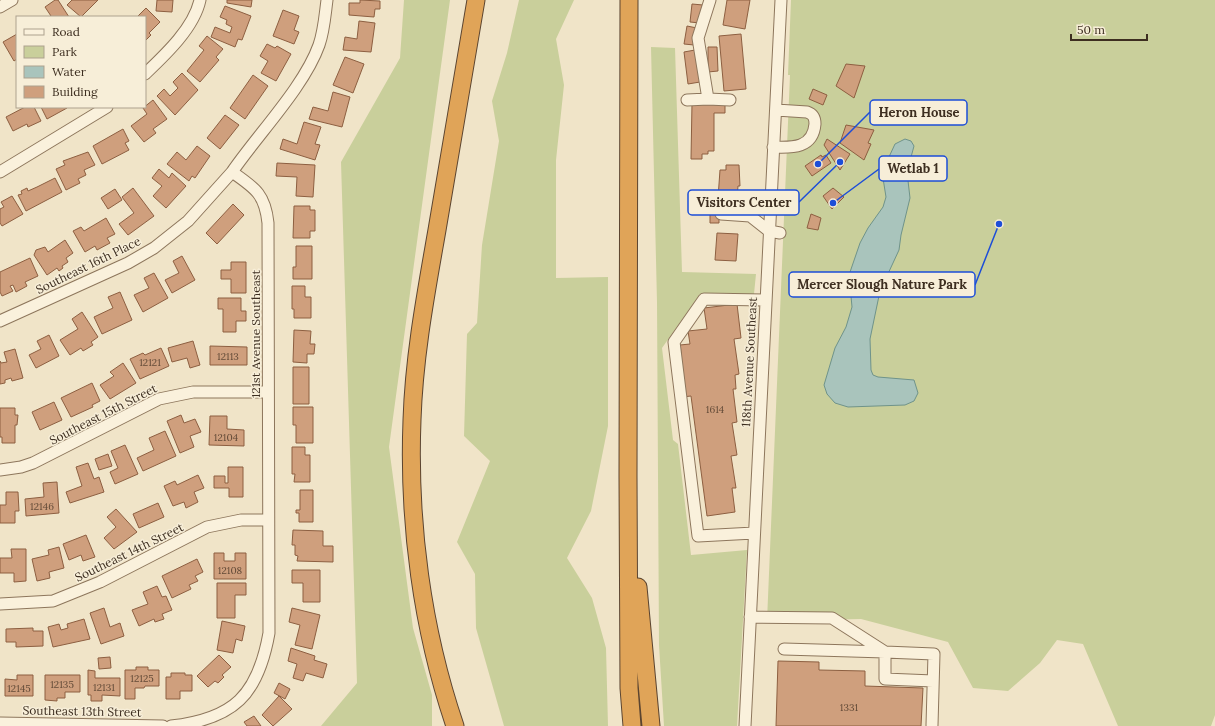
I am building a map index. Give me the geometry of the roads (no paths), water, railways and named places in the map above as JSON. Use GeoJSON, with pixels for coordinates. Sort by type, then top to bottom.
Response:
{"type":"FeatureCollection","features":[{"type":"Feature","properties":{"kind":"highway"},"geometry":{"type":"LineString","coordinates":[[456,726],[437,670],[425,613],[415,537],[412,420],[416,368],[423,316],[476,0]]}},
{"type":"Feature","properties":{"kind":"highway"},"geometry":{"type":"LineString","coordinates":[[629,0],[628,476],[629,674],[632,726]]}},
{"type":"Feature","properties":{"kind":"highway"},"geometry":{"type":"LineString","coordinates":[[628,476],[651,726]]}},
{"type":"Feature","properties":{"kind":"highway"},"geometry":{"type":"LineString","coordinates":[[444,692],[450,726]]}},
{"type":"Feature","properties":{"kind":"street"},"geometry":{"type":"LineString","coordinates":[[0,7],[12,0]]}},
{"type":"Feature","properties":{"kind":"street"},"geometry":{"type":"LineString","coordinates":[[146,73],[183,33],[193,17],[200,0]]}},
{"type":"Feature","properties":{"kind":"street"},"geometry":{"type":"LineString","coordinates":[[232,172],[291,93],[314,55],[323,31],[327,0]]}},
{"type":"Feature","properties":{"kind":"street"},"geometry":{"type":"LineString","coordinates":[[708,99],[698,38],[710,0]]}},
{"type":"Feature","properties":{"kind":"street","name":"118th Avenue Southeast"},"geometry":{"type":"LineString","coordinates":[[745,726],[781,0]]}},
{"type":"Feature","properties":{"kind":"street"},"geometry":{"type":"LineString","coordinates":[[687,100],[730,100]]}},
{"type":"Feature","properties":{"kind":"street"},"geometry":{"type":"LineString","coordinates":[[0,172],[105,108]]}},
{"type":"Feature","properties":{"kind":"street"},"geometry":{"type":"LineString","coordinates":[[774,147],[786,148],[808,141],[813,134],[815,120],[812,114],[807,112],[776,110]]}},
{"type":"Feature","properties":{"kind":"street","name":"Southeast 16th Place"},"geometry":{"type":"LineString","coordinates":[[0,321],[128,263],[154,248],[188,221],[232,172]]}},
{"type":"Feature","properties":{"kind":"street","name":"121st Avenue Southeast"},"geometry":{"type":"LineString","coordinates":[[171,726],[192,724],[208,719],[237,702],[247,693],[262,666],[269,633],[267,210],[264,200],[256,190],[232,172]]}},
{"type":"Feature","properties":{"kind":"street"},"geometry":{"type":"LineString","coordinates":[[721,214],[750,216],[769,232],[780,233]]}},
{"type":"Feature","properties":{"kind":"street"},"geometry":{"type":"LineString","coordinates":[[754,533],[698,536],[674,342],[704,299],[765,300]]}},
{"type":"Feature","properties":{"kind":"street","name":"Southeast 15th Street"},"geometry":{"type":"LineString","coordinates":[[0,470],[20,467],[33,463],[153,401],[171,395],[193,392],[268,392]]}},
{"type":"Feature","properties":{"kind":"street","name":"Southeast 14th Street"},"geometry":{"type":"LineString","coordinates":[[0,604],[53,601],[100,582],[207,527],[241,520],[268,520]]}},
{"type":"Feature","properties":{"kind":"street"},"geometry":{"type":"LineString","coordinates":[[750,617],[832,618],[885,652]]}},
{"type":"Feature","properties":{"kind":"street"},"geometry":{"type":"LineString","coordinates":[[784,649],[934,654],[932,725]]}},
{"type":"Feature","properties":{"kind":"street"},"geometry":{"type":"LineString","coordinates":[[885,652],[886,679],[933,681]]}},
{"type":"Feature","properties":{"kind":"street","name":"Southeast 13th Street"},"geometry":{"type":"LineString","coordinates":[[0,723],[163,726]]}},
{"type":"Feature","properties":{"kind":"water"},"geometry":{"type":"Polygon","coordinates":[[[905,139],[911,141],[914,146],[907,172],[910,198],[899,250],[880,291],[870,339],[871,370],[873,375],[878,377],[914,380],[918,393],[914,401],[905,405],[848,407],[835,403],[827,394],[824,385],[835,348],[846,327],[852,307],[849,275],[860,243],[868,228],[883,207],[886,197],[882,172],[895,144],[905,139]]]}},
{"type":"Feature","properties":{"kind":"place","name":"Visitors Center"},"geometry":{"type":"Point","coordinates":[840,162]}},
{"type":"Feature","properties":{"kind":"place","name":"Heron House"},"geometry":{"type":"Point","coordinates":[818,164]}},
{"type":"Feature","properties":{"kind":"place","name":"Wetlab 1"},"geometry":{"type":"Point","coordinates":[833,203]}},
{"type":"Feature","properties":{"kind":"place","name":"Mercer Slough Nature Park"},"geometry":{"type":"Point","coordinates":[999,224]}}]}
